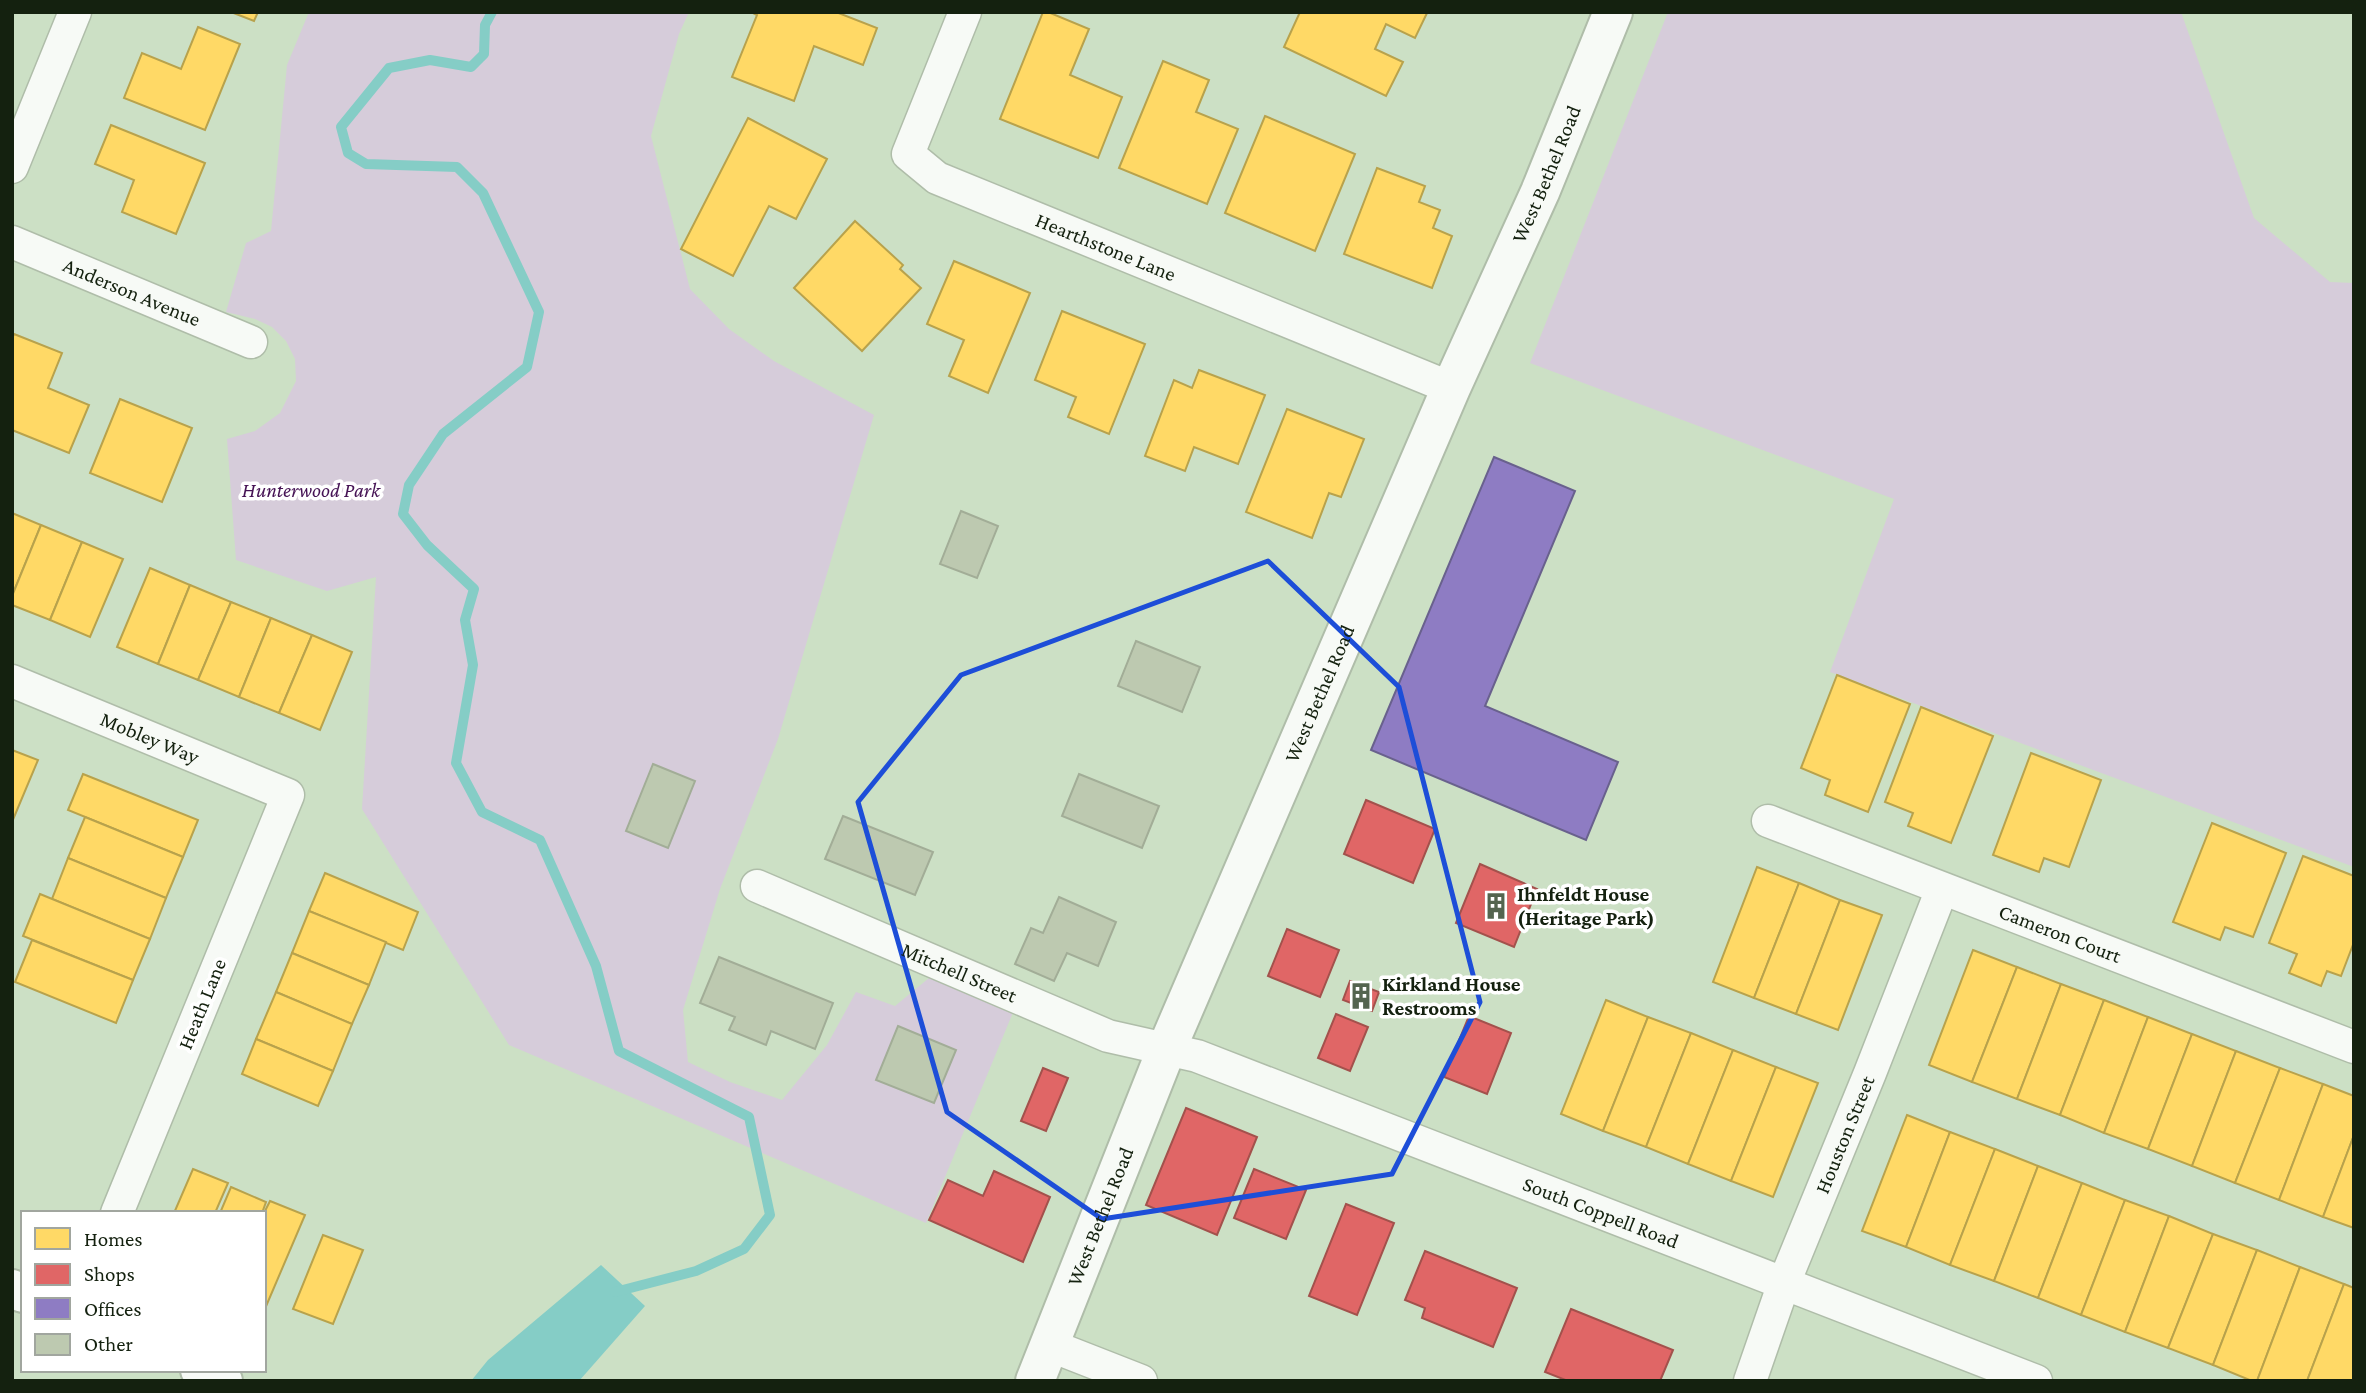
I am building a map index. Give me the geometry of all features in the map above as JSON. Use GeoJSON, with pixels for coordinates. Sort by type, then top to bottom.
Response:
{"type":"FeatureCollection","features":[{"type":"Feature","properties":{"kind":"main road","name":"West Bethel Road"},"geometry":{"type":"LineString","coordinates":[[1035,1381],[1167,1048],[1451,388],[1540,192],[1613,12]]}},
{"type":"Feature","properties":{"kind":"main road"},"geometry":{"type":"LineString","coordinates":[[204,1372],[223,1381]]}},
{"type":"Feature","properties":{"kind":"street"},"geometry":{"type":"LineString","coordinates":[[12,167],[75,12]]}},
{"type":"Feature","properties":{"kind":"street","name":"Hearthstone Lane"},"geometry":{"type":"LineString","coordinates":[[965,12],[908,154],[937,178],[1451,388]]}},
{"type":"Feature","properties":{"kind":"street","name":"Anderson Avenue"},"geometry":{"type":"LineString","coordinates":[[12,242],[251,342]]}},
{"type":"Feature","properties":{"kind":"street","name":"Mobley Way"},"geometry":{"type":"LineString","coordinates":[[12,681],[288,795]]}},
{"type":"Feature","properties":{"kind":"street","name":"Heath Lane"},"geometry":{"type":"LineString","coordinates":[[118,1211],[288,795]]}},
{"type":"Feature","properties":{"kind":"street","name":"Cameron Court"},"geometry":{"type":"LineString","coordinates":[[1768,821],[2354,1047]]}},
{"type":"Feature","properties":{"kind":"street","name":"Mitchell Street"},"geometry":{"type":"LineString","coordinates":[[757,886],[1108,1035],[1167,1048]]}},
{"type":"Feature","properties":{"kind":"street","name":"Houston Street"},"geometry":{"type":"LineString","coordinates":[[1750,1381],[1784,1283],[1870,1073],[1941,889]]}},
{"type":"Feature","properties":{"kind":"street","name":"South Coppell Road"},"geometry":{"type":"LineString","coordinates":[[1167,1048],[1197,1056],[2036,1381]]}},
{"type":"Feature","properties":{"kind":"street"},"geometry":{"type":"LineString","coordinates":[[1049,1345],[1142,1381]]}},
{"type":"Feature","properties":{"kind":"highlighted area"},"geometry":{"type":"Polygon","coordinates":[[[1268,561],[1399,687],[1480,1002],[1392,1174],[1102,1219],[947,1112],[858,802],[961,675],[1268,561]]]}},
{"type":"Feature","properties":{"kind":"green space","name":"Hunterwood Park"},"geometry":{"type":"Polygon","coordinates":[[[309,12],[689,12],[679,34],[651,136],[690,289],[729,329],[774,361],[874,415],[778,739],[720,889],[683,1010],[688,1062],[730,1082],[782,1100],[827,1045],[856,992],[895,1006],[946,964],[1021,993],[926,1223],[509,1045],[362,809],[376,577],[327,591],[236,560],[227,439],[255,431],[280,413],[296,381],[295,359],[286,341],[272,327],[255,319],[226,312],[246,243],[271,231],[287,65],[309,12]]]}},
{"type":"Feature","properties":{"kind":"green space"},"geometry":{"type":"Polygon","coordinates":[[[1668,12],[2181,12],[2254,218],[2330,282],[2354,283],[2354,867],[1830,672],[1894,499],[1530,363],[1668,12]]]}},
{"type":"Feature","properties":{"kind":"water"},"geometry":{"type":"Polygon","coordinates":[[[601,1265],[645,1306],[579,1381],[471,1381],[488,1360],[601,1265]]]}},
{"type":"Feature","properties":{"kind":"building: Homes"},"geometry":{"type":"Polygon","coordinates":[[[231,12],[258,12],[254,21],[231,12]]]}},
{"type":"Feature","properties":{"kind":"building: Homes"},"geometry":{"type":"Polygon","coordinates":[[[751,12],[836,12],[877,28],[863,65],[814,46],[794,101],[732,77],[757,15],[751,12]]]}},
{"type":"Feature","properties":{"kind":"building: Homes"},"geometry":{"type":"Polygon","coordinates":[[[1043,12],[1089,29],[1070,75],[1122,97],[1098,158],[1000,119],[1043,12]]]}},
{"type":"Feature","properties":{"kind":"building: Homes"},"geometry":{"type":"Polygon","coordinates":[[[1300,12],[1427,13],[1415,38],[1386,24],[1375,49],[1403,62],[1386,96],[1284,47],[1300,12]]]}},
{"type":"Feature","properties":{"kind":"building: Homes"},"geometry":{"type":"Polygon","coordinates":[[[198,27],[240,44],[205,130],[124,98],[142,53],[181,69],[198,27]]]}},
{"type":"Feature","properties":{"kind":"building: Homes"},"geometry":{"type":"Polygon","coordinates":[[[1163,61],[1209,80],[1196,112],[1238,129],[1207,204],[1119,168],[1163,61]]]}},
{"type":"Feature","properties":{"kind":"building: Homes"},"geometry":{"type":"Polygon","coordinates":[[[1265,116],[1355,154],[1315,251],[1225,213],[1265,116]]]}},
{"type":"Feature","properties":{"kind":"building: Homes"},"geometry":{"type":"Polygon","coordinates":[[[748,118],[827,159],[796,219],[769,206],[733,276],[681,249],[748,118]]]}},
{"type":"Feature","properties":{"kind":"building: Homes"},"geometry":{"type":"Polygon","coordinates":[[[111,125],[205,163],[176,234],[122,212],[134,180],[95,164],[111,125]]]}},
{"type":"Feature","properties":{"kind":"building: Homes"},"geometry":{"type":"Polygon","coordinates":[[[1377,168],[1425,186],[1419,202],[1440,210],[1433,228],[1452,236],[1432,288],[1344,254],[1377,168]]]}},
{"type":"Feature","properties":{"kind":"building: Homes"},"geometry":{"type":"Polygon","coordinates":[[[855,221],[903,265],[900,269],[921,288],[862,351],[794,288],[855,221]]]}},
{"type":"Feature","properties":{"kind":"building: Homes"},"geometry":{"type":"Polygon","coordinates":[[[954,261],[1030,293],[988,393],[949,376],[964,340],[927,324],[954,261]]]}},
{"type":"Feature","properties":{"kind":"building: Homes"},"geometry":{"type":"Polygon","coordinates":[[[1062,311],[1145,344],[1109,434],[1068,417],[1076,397],[1035,380],[1062,311]]]}},
{"type":"Feature","properties":{"kind":"building: Homes"},"geometry":{"type":"Polygon","coordinates":[[[14,334],[62,353],[48,388],[89,405],[69,453],[12,430],[14,334]]]}},
{"type":"Feature","properties":{"kind":"building: Homes"},"geometry":{"type":"Polygon","coordinates":[[[1199,370],[1265,395],[1238,464],[1194,447],[1185,471],[1145,456],[1174,380],[1192,388],[1199,370]]]}},
{"type":"Feature","properties":{"kind":"building: Homes"},"geometry":{"type":"Polygon","coordinates":[[[120,399],[192,428],[162,502],[90,473],[120,399]]]}},
{"type":"Feature","properties":{"kind":"building: Homes"},"geometry":{"type":"Polygon","coordinates":[[[1287,409],[1364,439],[1341,497],[1329,493],[1312,538],[1246,512],[1287,409]]]}},
{"type":"Feature","properties":{"kind":"building: Homes"},"geometry":{"type":"Polygon","coordinates":[[[12,513],[41,525],[12,596],[12,513]]]}},
{"type":"Feature","properties":{"kind":"building: Homes"},"geometry":{"type":"Polygon","coordinates":[[[41,525],[82,542],[50,620],[12,605],[12,596],[41,525]]]}},
{"type":"Feature","properties":{"kind":"building: Homes"},"geometry":{"type":"Polygon","coordinates":[[[82,542],[123,559],[90,637],[50,620],[82,542]]]}},
{"type":"Feature","properties":{"kind":"building: Homes"},"geometry":{"type":"Polygon","coordinates":[[[150,568],[190,585],[158,664],[117,647],[150,568]]]}},
{"type":"Feature","properties":{"kind":"building: Homes"},"geometry":{"type":"Polygon","coordinates":[[[190,585],[231,602],[198,680],[158,664],[190,585]]]}},
{"type":"Feature","properties":{"kind":"building: Homes"},"geometry":{"type":"Polygon","coordinates":[[[231,602],[271,618],[239,697],[198,680],[231,602]]]}},
{"type":"Feature","properties":{"kind":"building: Homes"},"geometry":{"type":"Polygon","coordinates":[[[271,618],[312,635],[279,713],[239,697],[271,618]]]}},
{"type":"Feature","properties":{"kind":"building: Homes"},"geometry":{"type":"Polygon","coordinates":[[[312,635],[352,652],[320,730],[279,713],[312,635]]]}},
{"type":"Feature","properties":{"kind":"building: Homes"},"geometry":{"type":"Polygon","coordinates":[[[1837,675],[1910,704],[1868,812],[1825,795],[1830,780],[1801,768],[1837,675]]]}},
{"type":"Feature","properties":{"kind":"building: Homes"},"geometry":{"type":"Polygon","coordinates":[[[1921,707],[1993,736],[1951,843],[1908,826],[1913,813],[1885,802],[1921,707]]]}},
{"type":"Feature","properties":{"kind":"building: Homes"},"geometry":{"type":"Polygon","coordinates":[[[12,750],[38,760],[12,822],[12,750]]]}},
{"type":"Feature","properties":{"kind":"building: Homes"},"geometry":{"type":"Polygon","coordinates":[[[2031,753],[2101,780],[2069,867],[2044,858],[2039,872],[1993,855],[2031,753]]]}},
{"type":"Feature","properties":{"kind":"building: Homes"},"geometry":{"type":"Polygon","coordinates":[[[83,774],[198,820],[183,857],[68,810],[83,774]]]}},
{"type":"Feature","properties":{"kind":"building: Homes"},"geometry":{"type":"Polygon","coordinates":[[[85,817],[183,857],[166,898],[68,858],[85,817]]]}},
{"type":"Feature","properties":{"kind":"building: Homes"},"geometry":{"type":"Polygon","coordinates":[[[2212,823],[2286,853],[2253,937],[2225,927],[2220,940],[2173,922],[2212,823]]]}},
{"type":"Feature","properties":{"kind":"building: Homes"},"geometry":{"type":"Polygon","coordinates":[[[2303,856],[2354,876],[2354,942],[2341,976],[2327,971],[2321,986],[2289,973],[2297,954],[2269,943],[2303,856]]]}},
{"type":"Feature","properties":{"kind":"building: Homes"},"geometry":{"type":"Polygon","coordinates":[[[68,858],[166,898],[150,939],[52,899],[68,858]]]}},
{"type":"Feature","properties":{"kind":"building: Homes"},"geometry":{"type":"Polygon","coordinates":[[[1757,867],[1799,883],[1754,998],[1713,982],[1757,867]]]}},
{"type":"Feature","properties":{"kind":"building: Homes"},"geometry":{"type":"Polygon","coordinates":[[[325,873],[418,912],[403,950],[309,911],[325,873]]]}},
{"type":"Feature","properties":{"kind":"building: Homes"},"geometry":{"type":"Polygon","coordinates":[[[1799,883],[1840,900],[1796,1014],[1754,998],[1799,883]]]}},
{"type":"Feature","properties":{"kind":"building: Homes"},"geometry":{"type":"Polygon","coordinates":[[[40,894],[150,939],[133,980],[23,936],[40,894]]]}},
{"type":"Feature","properties":{"kind":"building: Homes"},"geometry":{"type":"Polygon","coordinates":[[[1840,900],[1882,915],[1838,1030],[1796,1014],[1840,900]]]}},
{"type":"Feature","properties":{"kind":"building: Homes"},"geometry":{"type":"Polygon","coordinates":[[[309,911],[386,942],[369,985],[292,953],[309,911]]]}},
{"type":"Feature","properties":{"kind":"building: Homes"},"geometry":{"type":"Polygon","coordinates":[[[32,940],[133,980],[116,1023],[15,982],[32,940]]]}},
{"type":"Feature","properties":{"kind":"building: Homes"},"geometry":{"type":"Polygon","coordinates":[[[1973,950],[2017,967],[1972,1082],[1929,1065],[1973,950]]]}},
{"type":"Feature","properties":{"kind":"building: Homes"},"geometry":{"type":"Polygon","coordinates":[[[292,953],[369,985],[352,1024],[276,992],[292,953]]]}},
{"type":"Feature","properties":{"kind":"building: Homes"},"geometry":{"type":"Polygon","coordinates":[[[2017,967],[2061,984],[2017,1099],[1972,1082],[2017,967]]]}},
{"type":"Feature","properties":{"kind":"building: Homes"},"geometry":{"type":"Polygon","coordinates":[[[2061,984],[2104,1000],[2060,1115],[2017,1099],[2061,984]]]}},
{"type":"Feature","properties":{"kind":"building: Homes"},"geometry":{"type":"Polygon","coordinates":[[[276,992],[352,1024],[333,1071],[256,1039],[276,992]]]}},
{"type":"Feature","properties":{"kind":"building: Homes"},"geometry":{"type":"Polygon","coordinates":[[[1606,1000],[1648,1017],[1603,1131],[1561,1114],[1606,1000]]]}},
{"type":"Feature","properties":{"kind":"building: Homes"},"geometry":{"type":"Polygon","coordinates":[[[2104,1000],[2148,1017],[2104,1133],[2060,1115],[2104,1000]]]}},
{"type":"Feature","properties":{"kind":"building: Homes"},"geometry":{"type":"Polygon","coordinates":[[[1648,1017],[1691,1033],[1646,1147],[1603,1131],[1648,1017]]]}},
{"type":"Feature","properties":{"kind":"building: Homes"},"geometry":{"type":"Polygon","coordinates":[[[2148,1017],[2192,1034],[2148,1149],[2104,1133],[2148,1017]]]}},
{"type":"Feature","properties":{"kind":"building: Homes"},"geometry":{"type":"Polygon","coordinates":[[[1691,1033],[1733,1050],[1688,1164],[1646,1147],[1691,1033]]]}},
{"type":"Feature","properties":{"kind":"building: Homes"},"geometry":{"type":"Polygon","coordinates":[[[2192,1034],[2236,1051],[2192,1166],[2148,1149],[2192,1034]]]}},
{"type":"Feature","properties":{"kind":"building: Homes"},"geometry":{"type":"Polygon","coordinates":[[[256,1039],[333,1071],[318,1106],[242,1074],[256,1039]]]}},
{"type":"Feature","properties":{"kind":"building: Homes"},"geometry":{"type":"Polygon","coordinates":[[[1733,1050],[1776,1067],[1731,1181],[1688,1164],[1733,1050]]]}},
{"type":"Feature","properties":{"kind":"building: Homes"},"geometry":{"type":"Polygon","coordinates":[[[2236,1051],[2280,1068],[2235,1183],[2192,1166],[2236,1051]]]}},
{"type":"Feature","properties":{"kind":"building: Homes"},"geometry":{"type":"Polygon","coordinates":[[[1776,1067],[1818,1083],[1773,1197],[1731,1181],[1776,1067]]]}},
{"type":"Feature","properties":{"kind":"building: Homes"},"geometry":{"type":"Polygon","coordinates":[[[2280,1068],[2323,1084],[2279,1200],[2235,1183],[2280,1068]]]}},
{"type":"Feature","properties":{"kind":"building: Homes"},"geometry":{"type":"Polygon","coordinates":[[[2323,1084],[2354,1096],[2354,1135],[2323,1217],[2279,1200],[2323,1084]]]}},
{"type":"Feature","properties":{"kind":"building: Homes"},"geometry":{"type":"Polygon","coordinates":[[[1907,1115],[1950,1132],[1906,1247],[1862,1231],[1907,1115]]]}},
{"type":"Feature","properties":{"kind":"building: Homes"},"geometry":{"type":"Polygon","coordinates":[[[1950,1132],[1995,1149],[1950,1265],[1906,1247],[1950,1132]]]}},
{"type":"Feature","properties":{"kind":"building: Homes"},"geometry":{"type":"Polygon","coordinates":[[[2354,1135],[2354,1228],[2323,1217],[2354,1135]]]}},
{"type":"Feature","properties":{"kind":"building: Homes"},"geometry":{"type":"Polygon","coordinates":[[[1995,1149],[2038,1166],[1994,1281],[1950,1265],[1995,1149]]]}},
{"type":"Feature","properties":{"kind":"building: Homes"},"geometry":{"type":"Polygon","coordinates":[[[2038,1166],[2082,1183],[2038,1298],[1994,1281],[2038,1166]]]}},
{"type":"Feature","properties":{"kind":"building: Homes"},"geometry":{"type":"Polygon","coordinates":[[[193,1169],[228,1183],[216,1211],[175,1211],[193,1169]]]}},
{"type":"Feature","properties":{"kind":"building: Homes"},"geometry":{"type":"Polygon","coordinates":[[[2082,1183],[2125,1200],[2081,1315],[2038,1298],[2082,1183]]]}},
{"type":"Feature","properties":{"kind":"building: Homes"},"geometry":{"type":"Polygon","coordinates":[[[231,1187],[266,1202],[263,1211],[221,1211],[231,1187]]]}},
{"type":"Feature","properties":{"kind":"building: Homes"},"geometry":{"type":"Polygon","coordinates":[[[2125,1200],[2169,1216],[2125,1332],[2081,1315],[2125,1200]]]}},
{"type":"Feature","properties":{"kind":"building: Homes"},"geometry":{"type":"Polygon","coordinates":[[[270,1201],[305,1215],[266,1306],[266,1211],[270,1201]]]}},
{"type":"Feature","properties":{"kind":"building: Homes"},"geometry":{"type":"Polygon","coordinates":[[[2169,1216],[2213,1234],[2168,1348],[2125,1332],[2169,1216]]]}},
{"type":"Feature","properties":{"kind":"building: Homes"},"geometry":{"type":"Polygon","coordinates":[[[2213,1234],[2257,1250],[2213,1365],[2168,1348],[2213,1234]]]}},
{"type":"Feature","properties":{"kind":"building: Homes"},"geometry":{"type":"Polygon","coordinates":[[[323,1235],[363,1250],[333,1324],[293,1309],[323,1235]]]}},
{"type":"Feature","properties":{"kind":"building: Homes"},"geometry":{"type":"Polygon","coordinates":[[[2257,1250],[2300,1267],[2257,1381],[2252,1381],[2213,1365],[2257,1250]]]}},
{"type":"Feature","properties":{"kind":"building: Homes"},"geometry":{"type":"Polygon","coordinates":[[[2300,1267],[2344,1284],[2307,1381],[2257,1381],[2300,1267]]]}},
{"type":"Feature","properties":{"kind":"building: Homes"},"geometry":{"type":"Polygon","coordinates":[[[2344,1284],[2354,1288],[2354,1381],[2307,1381],[2344,1284]]]}},
{"type":"Feature","properties":{"kind":"building: Shops"},"geometry":{"type":"Polygon","coordinates":[[[1366,800],[1435,829],[1413,883],[1344,854],[1366,800]]]}},
{"type":"Feature","properties":{"kind":"building: Shops","name":"Ihnfeldt House (Heritage Park)"},"geometry":{"type":"Polygon","coordinates":[[[1480,864],[1537,889],[1514,947],[1456,923],[1480,864]]]}},
{"type":"Feature","properties":{"kind":"building: Shops"},"geometry":{"type":"Polygon","coordinates":[[[1287,929],[1339,950],[1320,997],[1268,976],[1287,929]]]}},
{"type":"Feature","properties":{"kind":"building: Shops","name":"Kirkland House Restrooms"},"geometry":{"type":"Polygon","coordinates":[[[1350,981],[1379,992],[1372,1011],[1343,1000],[1350,981]]]}},
{"type":"Feature","properties":{"kind":"building: Shops"},"geometry":{"type":"Polygon","coordinates":[[[1336,1014],[1368,1027],[1350,1071],[1318,1058],[1336,1014]]]}},
{"type":"Feature","properties":{"kind":"building: Shops"},"geometry":{"type":"Polygon","coordinates":[[[1469,1016],[1511,1033],[1487,1094],[1444,1077],[1469,1016]]]}},
{"type":"Feature","properties":{"kind":"building: Shops"},"geometry":{"type":"Polygon","coordinates":[[[1043,1068],[1068,1078],[1046,1131],[1021,1121],[1043,1068]]]}},
{"type":"Feature","properties":{"kind":"building: Shops"},"geometry":{"type":"Polygon","coordinates":[[[1186,1108],[1257,1137],[1217,1235],[1146,1205],[1186,1108]]]}},
{"type":"Feature","properties":{"kind":"building: Shops"},"geometry":{"type":"Polygon","coordinates":[[[1254,1169],[1306,1190],[1286,1239],[1234,1218],[1254,1169]]]}},
{"type":"Feature","properties":{"kind":"building: Shops"},"geometry":{"type":"Polygon","coordinates":[[[994,1171],[1050,1197],[1023,1262],[929,1220],[948,1180],[983,1196],[994,1171]]]}},
{"type":"Feature","properties":{"kind":"building: Shops"},"geometry":{"type":"Polygon","coordinates":[[[1346,1204],[1394,1223],[1357,1315],[1309,1296],[1346,1204]]]}},
{"type":"Feature","properties":{"kind":"building: Shops"},"geometry":{"type":"Polygon","coordinates":[[[1425,1251],[1517,1288],[1493,1347],[1422,1318],[1425,1308],[1405,1300],[1425,1251]]]}},
{"type":"Feature","properties":{"kind":"building: Shops"},"geometry":{"type":"Polygon","coordinates":[[[1571,1309],[1673,1350],[1660,1381],[1568,1381],[1545,1372],[1571,1309]]]}},
{"type":"Feature","properties":{"kind":"building: Offices"},"geometry":{"type":"Polygon","coordinates":[[[1494,457],[1575,491],[1485,706],[1618,762],[1586,840],[1371,750],[1494,457]]]}},
{"type":"Feature","properties":{"kind":"building: Other"},"geometry":{"type":"Polygon","coordinates":[[[961,511],[998,526],[977,578],[940,564],[961,511]]]}},
{"type":"Feature","properties":{"kind":"building: Other"},"geometry":{"type":"Polygon","coordinates":[[[1136,641],[1200,667],[1182,712],[1118,686],[1136,641]]]}},
{"type":"Feature","properties":{"kind":"building: Other"},"geometry":{"type":"Polygon","coordinates":[[[653,764],[695,781],[668,848],[626,831],[653,764]]]}},
{"type":"Feature","properties":{"kind":"building: Other"},"geometry":{"type":"Polygon","coordinates":[[[1079,774],[1159,806],[1142,848],[1062,816],[1079,774]]]}},
{"type":"Feature","properties":{"kind":"building: Other"},"geometry":{"type":"Polygon","coordinates":[[[843,816],[933,852],[915,895],[825,859],[843,816]]]}},
{"type":"Feature","properties":{"kind":"building: Other"},"geometry":{"type":"Polygon","coordinates":[[[1059,897],[1116,922],[1098,966],[1067,953],[1054,981],[1015,964],[1031,928],[1043,933],[1059,897]]]}},
{"type":"Feature","properties":{"kind":"building: Other"},"geometry":{"type":"Polygon","coordinates":[[[719,957],[833,1003],[815,1049],[771,1031],[766,1045],[729,1030],[735,1017],[700,1003],[719,957]]]}},
{"type":"Feature","properties":{"kind":"building: Other"},"geometry":{"type":"Polygon","coordinates":[[[898,1026],[956,1050],[934,1103],[876,1080],[898,1026]]]}},
{"type":"Feature","properties":{"kind":"waterway"},"geometry":{"type":"LineString","coordinates":[[492,12],[485,25],[484,54],[471,67],[430,60],[389,68],[341,127],[348,153],[366,164],[457,167],[483,193],[539,312],[527,367],[443,434],[409,485],[403,514],[427,545],[474,589],[465,620],[473,665],[456,763],[482,812],[540,840],[596,966],[619,1051],[749,1117],[770,1215],[744,1249],[696,1271],[615,1292]]}},
{"type":"Feature","properties":{"kind":"place","name":"Ihnfeldt House (Heritage Park)"},"geometry":{"type":"Point","coordinates":[1496,906]}},
{"type":"Feature","properties":{"kind":"place","name":"Kirkland House Restrooms"},"geometry":{"type":"Point","coordinates":[1361,996]}}]}
